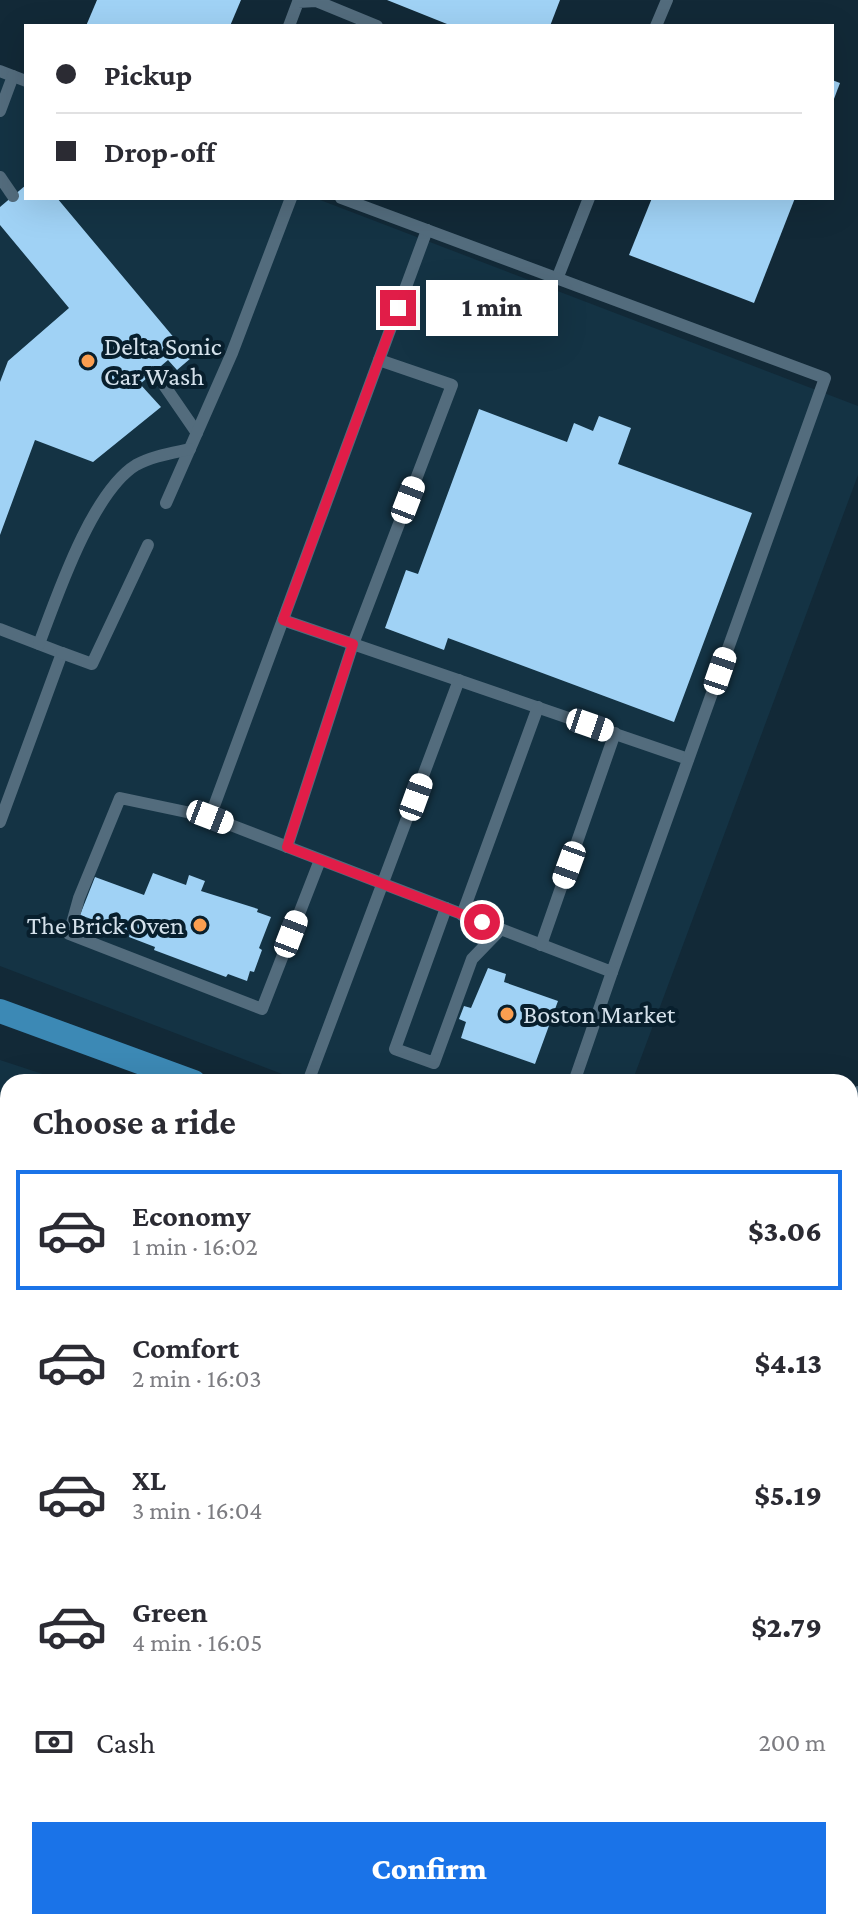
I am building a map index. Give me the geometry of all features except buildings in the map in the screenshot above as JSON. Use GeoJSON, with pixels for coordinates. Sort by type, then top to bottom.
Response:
{"type":"FeatureCollection","features":[{"type":"Feature","properties":{"kind":"main road"},"geometry":{"type":"LineString","coordinates":[[0,1011],[172,1074]]}},
{"type":"Feature","properties":{"kind":"lane"},"geometry":{"type":"LineString","coordinates":[[657,24],[667,0]]}},
{"type":"Feature","properties":{"kind":"lane"},"geometry":{"type":"LineString","coordinates":[[290,24],[298,2],[316,1],[372,24]]}},
{"type":"Feature","properties":{"kind":"lane"},"geometry":{"type":"LineString","coordinates":[[0,71],[20,78],[0,111]]}},
{"type":"Feature","properties":{"kind":"lane"},"geometry":{"type":"LineString","coordinates":[[0,177],[13,196]]}},
{"type":"Feature","properties":{"kind":"lane"},"geometry":{"type":"LineString","coordinates":[[166,503],[232,353],[290,200]]}},
{"type":"Feature","properties":{"kind":"lane"},"geometry":{"type":"LineString","coordinates":[[346,200],[825,378],[577,1074]]}},
{"type":"Feature","properties":{"kind":"lane"},"geometry":{"type":"LineString","coordinates":[[557,279],[588,200]]}},
{"type":"Feature","properties":{"kind":"lane"},"geometry":{"type":"LineString","coordinates":[[210,817],[427,230]]}},
{"type":"Feature","properties":{"kind":"lane"},"geometry":{"type":"LineString","coordinates":[[287,847],[353,644],[452,385],[379,360]]}},
{"type":"Feature","properties":{"kind":"lane"},"geometry":{"type":"LineString","coordinates":[[155,372],[197,433]]}},
{"type":"Feature","properties":{"kind":"lane"},"geometry":{"type":"LineString","coordinates":[[39,644],[68,569],[108,492],[135,466],[162,455],[190,449]]}},
{"type":"Feature","properties":{"kind":"lane"},"geometry":{"type":"LineString","coordinates":[[0,629],[92,664],[148,545]]}},
{"type":"Feature","properties":{"kind":"lane"},"geometry":{"type":"LineString","coordinates":[[283,620],[688,759]]}},
{"type":"Feature","properties":{"kind":"lane"},"geometry":{"type":"LineString","coordinates":[[0,822],[62,653]]}},
{"type":"Feature","properties":{"kind":"lane"},"geometry":{"type":"LineString","coordinates":[[311,1074],[459,680]]}},
{"type":"Feature","properties":{"kind":"lane"},"geometry":{"type":"LineString","coordinates":[[462,915],[538,707]]}},
{"type":"Feature","properties":{"kind":"lane"},"geometry":{"type":"LineString","coordinates":[[541,945],[615,733]]}},
{"type":"Feature","properties":{"kind":"lane"},"geometry":{"type":"LineString","coordinates":[[320,860],[262,1009],[69,934],[79,898],[120,798],[210,817],[612,972]]}},
{"type":"Feature","properties":{"kind":"lane"},"geometry":{"type":"LineString","coordinates":[[446,908],[395,1049],[434,1063],[472,959],[501,929]]}},
{"type":"Feature","properties":{"kind":"shaded area"},"geometry":{"type":"Polygon","coordinates":[[[0,77],[24,86],[24,200],[320,200],[858,406],[858,475],[635,1074],[282,1074],[0,966],[0,77]]]}},
{"type":"Feature","properties":{"kind":"shaded area"},"geometry":{"type":"Polygon","coordinates":[[[0,1060],[43,1074],[0,1074],[0,1060]]]}},
{"type":"Feature","properties":{"kind":"place","name":"Delta Sonic Car Wash"},"geometry":{"type":"Point","coordinates":[88,361]}},
{"type":"Feature","properties":{"kind":"place","name":"The Brick Oven"},"geometry":{"type":"Point","coordinates":[200,925]}},
{"type":"Feature","properties":{"kind":"place","name":"Boston Market"},"geometry":{"type":"Point","coordinates":[507,1014]}},
{"type":"Feature","properties":{"kind":"route"},"geometry":{"type":"LineString","coordinates":[[398,308],[283,620],[353,644],[287,847],[482,922]]}}]}
